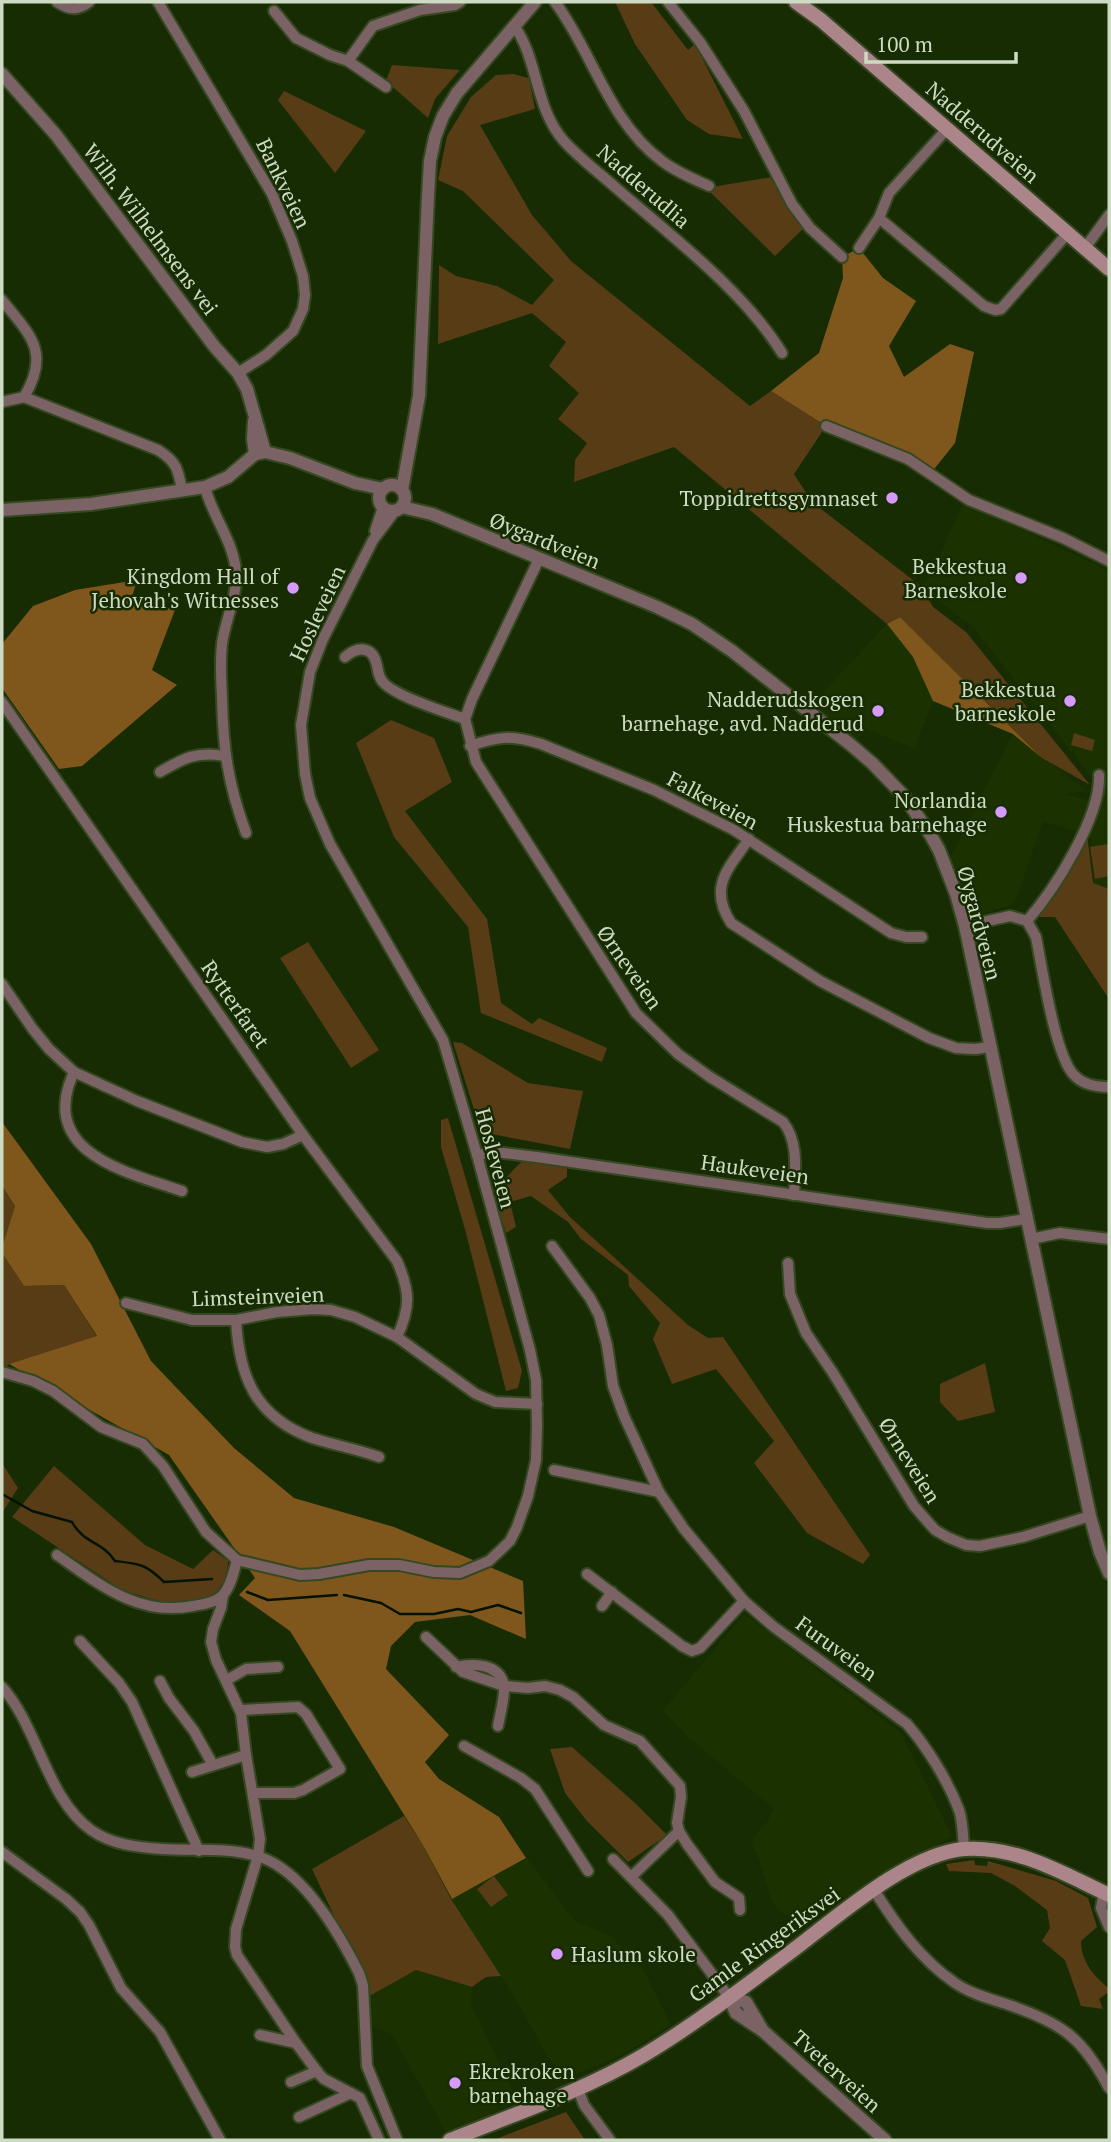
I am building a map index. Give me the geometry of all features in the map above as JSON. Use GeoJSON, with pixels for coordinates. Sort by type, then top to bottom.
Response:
{"type":"FeatureCollection","features":[{"type":"Feature","properties":{"kind":"main road","name":"Nadderudveien"},"geometry":{"type":"LineString","coordinates":[[796,2],[821,20],[1109,269]]}},
{"type":"Feature","properties":{"kind":"main road","name":"Gamle Ringeriksvei"},"geometry":{"type":"LineString","coordinates":[[450,2140],[578,2088],[644,2055],[730,1997],[874,1890],[924,1860],[964,1849],[1019,1855],[1107,1893]]}},
{"type":"Feature","properties":{"kind":"street"},"geometry":{"type":"LineString","coordinates":[[57,2],[66,8],[75,9],[89,2]]}},
{"type":"Feature","properties":{"kind":"street","name":"Bankveien"},"geometry":{"type":"LineString","coordinates":[[158,2],[272,194],[303,276],[303,309],[293,331],[266,355],[238,373]]}},
{"type":"Feature","properties":{"kind":"street"},"geometry":{"type":"LineString","coordinates":[[348,61],[373,26],[420,10],[460,2]]}},
{"type":"Feature","properties":{"kind":"street","name":"Hosleveien"},"geometry":{"type":"LineString","coordinates":[[2,1372],[33,1381],[53,1391],[101,1427],[143,1444],[163,1466],[206,1532],[237,1560],[300,1575],[369,1565],[399,1565],[434,1572],[460,1573],[489,1561],[509,1541],[517,1527],[528,1496],[537,1448],[536,1380],[530,1349],[443,1040],[330,844],[310,798],[301,725],[310,672],[323,639],[373,540],[409,454],[419,396],[430,161],[435,137],[443,116],[457,93],[535,2]]}},
{"type":"Feature","properties":{"kind":"street"},"geometry":{"type":"LineString","coordinates":[[555,2],[577,34],[609,99],[637,136],[663,162],[709,186]]}},
{"type":"Feature","properties":{"kind":"street"},"geometry":{"type":"LineString","coordinates":[[668,2],[700,42],[744,111],[792,204],[810,228],[842,257]]}},
{"type":"Feature","properties":{"kind":"street"},"geometry":{"type":"LineString","coordinates":[[275,11],[296,37],[321,51],[348,61],[386,87]]}},
{"type":"Feature","properties":{"kind":"street","name":"Nadderudlia"},"geometry":{"type":"LineString","coordinates":[[514,27],[545,109],[564,140],[754,314],[782,353]]}},
{"type":"Feature","properties":{"kind":"street","name":"Wilh. Wilhelmsens vei"},"geometry":{"type":"LineString","coordinates":[[2,74],[55,135],[214,346],[238,373],[247,389],[254,417],[253,439],[260,453]]}},
{"type":"Feature","properties":{"kind":"street"},"geometry":{"type":"LineString","coordinates":[[859,248],[879,218],[889,193],[947,129]]}},
{"type":"Feature","properties":{"kind":"street"},"geometry":{"type":"LineString","coordinates":[[1085,248],[1109,215]]}},
{"type":"Feature","properties":{"kind":"street"},"geometry":{"type":"LineString","coordinates":[[879,218],[984,306],[995,310],[1001,309],[1068,233]]}},
{"type":"Feature","properties":{"kind":"street"},"geometry":{"type":"LineString","coordinates":[[2,300],[35,344],[36,373],[24,397]]}},
{"type":"Feature","properties":{"kind":"street"},"geometry":{"type":"LineString","coordinates":[[2,402],[24,397],[158,450],[176,464],[182,490]]}},
{"type":"Feature","properties":{"kind":"street"},"geometry":{"type":"LineString","coordinates":[[826,426],[908,459],[969,500],[1063,538],[1109,561]]}},
{"type":"Feature","properties":{"kind":"street"},"geometry":{"type":"LineString","coordinates":[[2,510],[91,504],[205,487],[228,477],[260,453]]}},
{"type":"Feature","properties":{"kind":"street","name":"Øygardveien"},"geometry":{"type":"LineString","coordinates":[[260,453],[290,458],[355,483],[657,607],[701,629],[872,763],[904,796],[930,834],[953,885],[965,926],[1090,1516],[1109,1573]]}},
{"type":"Feature","properties":{"kind":"street"},"geometry":{"type":"LineString","coordinates":[[205,487],[211,507],[225,533],[234,559],[236,575],[220,658],[225,756],[246,833]]}},
{"type":"Feature","properties":{"kind":"street"},"geometry":{"type":"LineString","coordinates":[[345,657],[352,651],[362,649],[371,653],[384,684],[464,719],[539,559]]}},
{"type":"Feature","properties":{"kind":"street","name":"Rytterfaret"},"geometry":{"type":"LineString","coordinates":[[2,702],[303,1135],[397,1261],[407,1284],[408,1307],[397,1336]]}},
{"type":"Feature","properties":{"kind":"street","name":"Ørneveien"},"geometry":{"type":"LineString","coordinates":[[464,719],[476,762],[489,785],[636,1013],[677,1054],[783,1122],[791,1132],[795,1161],[793,1195]]}},
{"type":"Feature","properties":{"kind":"street","name":"Falkeveien"},"geometry":{"type":"LineString","coordinates":[[470,746],[508,736],[541,744],[654,790],[749,839],[891,933],[922,937]]}},
{"type":"Feature","properties":{"kind":"street"},"geometry":{"type":"LineString","coordinates":[[160,772],[188,756],[225,756]]}},
{"type":"Feature","properties":{"kind":"street"},"geometry":{"type":"LineString","coordinates":[[1027,921],[1070,860],[1093,807],[1100,785],[1099,775]]}},
{"type":"Feature","properties":{"kind":"street"},"geometry":{"type":"LineString","coordinates":[[749,839],[722,882],[720,899],[723,911],[731,923],[820,981],[929,1038],[957,1048],[990,1047]]}},
{"type":"Feature","properties":{"kind":"street"},"geometry":{"type":"LineString","coordinates":[[965,926],[1010,916],[1027,921],[1036,937],[1061,1055],[1072,1073],[1081,1081],[1096,1087],[1109,1087]]}},
{"type":"Feature","properties":{"kind":"street"},"geometry":{"type":"LineString","coordinates":[[2,984],[49,1049],[74,1072],[137,1101],[242,1142],[267,1147],[283,1144],[303,1135]]}},
{"type":"Feature","properties":{"kind":"street"},"geometry":{"type":"LineString","coordinates":[[74,1072],[66,1088],[64,1112],[86,1151],[120,1170],[182,1191]]}},
{"type":"Feature","properties":{"kind":"street","name":"Haukeveien"},"geometry":{"type":"LineString","coordinates":[[477,1155],[495,1152],[537,1157],[987,1223],[1026,1219]]}},
{"type":"Feature","properties":{"kind":"street"},"geometry":{"type":"LineString","coordinates":[[1031,1239],[1060,1233],[1109,1239]]}},
{"type":"Feature","properties":{"kind":"street","name":"Furuveien"},"geometry":{"type":"LineString","coordinates":[[552,1245],[599,1315],[613,1386],[639,1452],[659,1492],[684,1529],[744,1601],[774,1627],[907,1724],[934,1760],[959,1810],[964,1849]]}},
{"type":"Feature","properties":{"kind":"street","name":"Ørneveien"},"geometry":{"type":"LineString","coordinates":[[788,1263],[790,1294],[806,1333],[841,1385],[914,1506],[935,1530],[966,1545],[979,1546],[1023,1537],[1090,1516]]}},
{"type":"Feature","properties":{"kind":"street","name":"Limsteinveien"},"geometry":{"type":"LineString","coordinates":[[126,1303],[191,1320],[236,1320],[277,1312],[331,1310],[355,1317],[397,1336],[476,1394],[495,1402],[537,1404]]}},
{"type":"Feature","properties":{"kind":"street"},"geometry":{"type":"LineString","coordinates":[[236,1320],[240,1359],[245,1376],[271,1413],[293,1430],[315,1439],[379,1457]]}},
{"type":"Feature","properties":{"kind":"street"},"geometry":{"type":"LineString","coordinates":[[554,1470],[659,1492]]}},
{"type":"Feature","properties":{"kind":"street"},"geometry":{"type":"LineString","coordinates":[[57,1555],[116,1595],[137,1604],[186,1608],[212,1602],[223,1595]]}},
{"type":"Feature","properties":{"kind":"street"},"geometry":{"type":"LineString","coordinates":[[237,1560],[223,1595],[211,1643],[216,1660],[241,1710],[260,1839],[258,1856],[236,1929],[235,1947],[244,1965],[317,2071],[324,2079],[351,2092],[365,2104],[379,2140]]}},
{"type":"Feature","properties":{"kind":"street"},"geometry":{"type":"LineString","coordinates":[[587,1574],[682,1647],[692,1651],[700,1648],[744,1601]]}},
{"type":"Feature","properties":{"kind":"street"},"geometry":{"type":"LineString","coordinates":[[601,1606],[612,1592]]}},
{"type":"Feature","properties":{"kind":"street"},"geometry":{"type":"LineString","coordinates":[[426,1637],[456,1667],[474,1676],[504,1686],[545,1686],[560,1690],[573,1697],[604,1725],[636,1737],[680,1786],[677,1817],[679,1831],[707,1873],[724,1889],[739,1898],[740,1910]]}},
{"type":"Feature","properties":{"kind":"street"},"geometry":{"type":"LineString","coordinates":[[80,1641],[119,1683],[132,1702],[199,1850]]}},
{"type":"Feature","properties":{"kind":"street"},"geometry":{"type":"LineString","coordinates":[[227,1680],[246,1669],[278,1667]]}},
{"type":"Feature","properties":{"kind":"street"},"geometry":{"type":"LineString","coordinates":[[160,1681],[213,1765]]}},
{"type":"Feature","properties":{"kind":"street"},"geometry":{"type":"LineString","coordinates":[[498,1726],[504,1686]]}},
{"type":"Feature","properties":{"kind":"street"},"geometry":{"type":"LineString","coordinates":[[2,1687],[21,1713],[70,1810],[89,1829],[117,1843],[137,1847],[227,1851],[258,1856],[277,1865],[300,1883],[317,1903],[359,1973],[363,1984],[366,2066],[397,2140]]}},
{"type":"Feature","properties":{"kind":"street"},"geometry":{"type":"LineString","coordinates":[[241,1710],[298,1707],[306,1714],[340,1769],[295,1793],[253,1793]]}},
{"type":"Feature","properties":{"kind":"street"},"geometry":{"type":"LineString","coordinates":[[464,1746],[521,1778],[535,1789],[588,1871]]}},
{"type":"Feature","properties":{"kind":"street"},"geometry":{"type":"LineString","coordinates":[[192,1772],[246,1755]]}},
{"type":"Feature","properties":{"kind":"street"},"geometry":{"type":"LineString","coordinates":[[631,1877],[679,1831]]}},
{"type":"Feature","properties":{"kind":"street"},"geometry":{"type":"LineString","coordinates":[[2,1852],[80,1912],[121,1988],[160,2032],[220,2140]]}},
{"type":"Feature","properties":{"kind":"street"},"geometry":{"type":"LineString","coordinates":[[613,1859],[667,1915],[730,1997]]}},
{"type":"Feature","properties":{"kind":"street"},"geometry":{"type":"LineString","coordinates":[[874,1890],[902,1932],[930,1964],[968,1991],[1037,2015],[1071,2034],[1098,2066],[1109,2088]]}},
{"type":"Feature","properties":{"kind":"street"},"geometry":{"type":"LineString","coordinates":[[1107,1893],[1101,1900],[1101,1908],[1109,1927]]}},
{"type":"Feature","properties":{"kind":"street","name":"Tveterveien"},"geometry":{"type":"LineString","coordinates":[[730,1997],[736,2013],[763,2031],[885,2140]]}},
{"type":"Feature","properties":{"kind":"street"},"geometry":{"type":"LineString","coordinates":[[260,2035],[296,2043]]}},
{"type":"Feature","properties":{"kind":"street"},"geometry":{"type":"LineString","coordinates":[[291,2082],[317,2071]]}},
{"type":"Feature","properties":{"kind":"street"},"geometry":{"type":"LineString","coordinates":[[578,2088],[584,2105],[610,2140]]}},
{"type":"Feature","properties":{"kind":"street"},"geometry":{"type":"LineString","coordinates":[[299,2117],[351,2092]]}},
{"type":"Feature","properties":{"kind":"shaded area"},"geometry":{"type":"Polygon","coordinates":[[[615,2],[651,2],[688,50],[695,44],[743,139],[709,134],[687,120],[635,44],[615,2]]]}},
{"type":"Feature","properties":{"kind":"shaded area"},"geometry":{"type":"Polygon","coordinates":[[[392,65],[460,70],[435,99],[428,118],[386,81],[392,65]]]}},
{"type":"Feature","properties":{"kind":"shaded area"},"geometry":{"type":"Polygon","coordinates":[[[513,74],[529,78],[535,109],[480,125],[532,215],[571,261],[750,406],[771,391],[826,426],[794,474],[812,502],[922,587],[933,607],[966,632],[1090,785],[1042,758],[900,617],[887,624],[674,447],[574,482],[575,460],[587,443],[558,419],[579,393],[549,366],[566,342],[532,313],[438,344],[439,265],[456,276],[497,286],[532,305],[554,280],[463,191],[438,180],[447,136],[471,97],[496,75],[513,74]]]}},
{"type":"Feature","properties":{"kind":"shaded area"},"geometry":{"type":"Polygon","coordinates":[[[284,91],[366,131],[335,173],[278,100],[284,91]]]}},
{"type":"Feature","properties":{"kind":"shaded area"},"geometry":{"type":"Polygon","coordinates":[[[772,177],[805,227],[775,256],[706,188],[772,177]]]}},
{"type":"Feature","properties":{"kind":"shaded area"},"geometry":{"type":"Polygon","coordinates":[[[859,248],[883,278],[916,301],[889,346],[904,377],[950,344],[974,352],[955,443],[931,473],[826,426],[771,391],[819,353],[843,278],[842,257],[859,248]]]}},
{"type":"Feature","properties":{"kind":"shaded area","name":"Bekkestua barneskole"},"geometry":{"type":"Polygon","coordinates":[[[963,502],[1109,571],[1109,774],[1090,775],[974,628],[922,587],[933,571],[963,502]]]}},
{"type":"Feature","properties":{"kind":"shaded area"},"geometry":{"type":"Polygon","coordinates":[[[137,580],[132,597],[175,610],[152,670],[177,685],[82,766],[59,769],[2,688],[2,644],[33,606],[75,590],[137,580]]]}},
{"type":"Feature","properties":{"kind":"shaded area"},"geometry":{"type":"Polygon","coordinates":[[[900,617],[1042,758],[1013,734],[933,701],[913,657],[887,624],[900,617]]]}},
{"type":"Feature","properties":{"kind":"shaded area"},"geometry":{"type":"Polygon","coordinates":[[[887,624],[913,657],[933,701],[914,748],[866,729],[857,740],[811,706],[887,624]]]}},
{"type":"Feature","properties":{"kind":"shaded area"},"geometry":{"type":"Polygon","coordinates":[[[391,720],[434,738],[452,782],[405,811],[487,919],[501,1003],[532,1024],[539,1018],[607,1048],[602,1062],[481,1013],[468,927],[394,837],[356,743],[391,720]]]}},
{"type":"Feature","properties":{"kind":"shaded area"},"geometry":{"type":"Polygon","coordinates":[[[1074,733],[1095,740],[1092,751],[1071,745],[1074,733]]]}},
{"type":"Feature","properties":{"kind":"shaded area"},"geometry":{"type":"Polygon","coordinates":[[[1013,734],[1087,791],[1065,794],[1091,801],[1077,832],[1043,821],[1017,897],[1011,905],[965,919],[947,864],[1013,734]]]}},
{"type":"Feature","properties":{"kind":"shaded area"},"geometry":{"type":"Polygon","coordinates":[[[1109,777],[1109,889],[1093,884],[1090,820],[1105,778],[1109,777]]]}},
{"type":"Feature","properties":{"kind":"shaded area"},"geometry":{"type":"Polygon","coordinates":[[[1087,834],[1093,883],[1109,889],[1109,999],[1055,917],[1033,917],[1087,834]]]}},
{"type":"Feature","properties":{"kind":"shaded area"},"geometry":{"type":"Polygon","coordinates":[[[1108,844],[1109,876],[1095,879],[1090,847],[1108,844]]]}},
{"type":"Feature","properties":{"kind":"shaded area"},"geometry":{"type":"Polygon","coordinates":[[[308,942],[379,1050],[351,1068],[280,958],[308,942]]]}},
{"type":"Feature","properties":{"kind":"shaded area"},"geometry":{"type":"Polygon","coordinates":[[[453,1042],[462,1043],[528,1083],[583,1091],[570,1149],[481,1132],[453,1042]]]}},
{"type":"Feature","properties":{"kind":"shaded area"},"geometry":{"type":"Polygon","coordinates":[[[448,1118],[522,1371],[518,1388],[506,1391],[441,1147],[441,1120],[448,1118]]]}},
{"type":"Feature","properties":{"kind":"shaded area"},"geometry":{"type":"Polygon","coordinates":[[[2,1122],[91,1244],[151,1361],[234,1448],[294,1498],[394,1527],[523,1581],[526,1639],[470,1615],[415,1622],[391,1646],[386,1669],[449,1735],[425,1762],[439,1779],[499,1817],[526,1858],[452,1899],[424,1847],[290,1631],[239,1595],[255,1578],[169,1455],[9,1364],[97,1336],[64,1285],[24,1286],[2,1253],[15,1206],[2,1186],[2,1122]]]}},
{"type":"Feature","properties":{"kind":"shaded area"},"geometry":{"type":"Polygon","coordinates":[[[523,1160],[567,1166],[567,1177],[548,1190],[569,1216],[688,1325],[708,1338],[723,1337],[870,1555],[863,1564],[807,1533],[754,1463],[774,1441],[716,1369],[672,1384],[653,1339],[660,1323],[629,1286],[628,1275],[581,1239],[568,1222],[531,1196],[510,1202],[516,1227],[506,1233],[492,1192],[523,1160]]]}},
{"type":"Feature","properties":{"kind":"shaded area"},"geometry":{"type":"Polygon","coordinates":[[[2,1186],[15,1206],[2,1247],[2,1186]]]}},
{"type":"Feature","properties":{"kind":"shaded area"},"geometry":{"type":"Polygon","coordinates":[[[2,1253],[24,1286],[64,1285],[97,1337],[9,1364],[2,1371],[2,1253]]]}},
{"type":"Feature","properties":{"kind":"shaded area"},"geometry":{"type":"Polygon","coordinates":[[[985,1363],[995,1412],[958,1421],[940,1402],[940,1384],[985,1363]]]}},
{"type":"Feature","properties":{"kind":"shaded area"},"geometry":{"type":"Polygon","coordinates":[[[2,1463],[18,1488],[2,1513],[2,1463]]]}},
{"type":"Feature","properties":{"kind":"shaded area"},"geometry":{"type":"Polygon","coordinates":[[[54,1466],[145,1545],[193,1569],[213,1550],[228,1561],[227,1578],[215,1594],[199,1600],[162,1602],[122,1590],[12,1517],[54,1466]]]}},
{"type":"Feature","properties":{"kind":"shaded area"},"geometry":{"type":"Polygon","coordinates":[[[744,1614],[901,1733],[952,1836],[838,1902],[816,1905],[786,1915],[773,1903],[752,1839],[768,1821],[773,1808],[687,1736],[663,1711],[744,1614]]]}},
{"type":"Feature","properties":{"kind":"shaded area"},"geometry":{"type":"Polygon","coordinates":[[[572,1747],[667,1835],[628,1862],[587,1821],[565,1793],[550,1749],[572,1747]]]}},
{"type":"Feature","properties":{"kind":"shaded area"},"geometry":{"type":"Polygon","coordinates":[[[404,1816],[424,1847],[451,1899],[501,1976],[486,1977],[472,1987],[416,1970],[364,1999],[360,1971],[312,1869],[404,1816]]]}},
{"type":"Feature","properties":{"kind":"shaded area","name":"Haslum skole"},"geometry":{"type":"Polygon","coordinates":[[[527,1859],[575,1921],[610,1936],[645,1973],[671,2025],[618,2057],[566,2078],[548,2057],[513,1994],[451,1899],[527,1859]]]}},
{"type":"Feature","properties":{"kind":"shaded area"},"geometry":{"type":"Polygon","coordinates":[[[974,1860],[975,1865],[987,1866],[988,1861],[1056,1881],[1088,1898],[1097,1927],[1081,1941],[1089,1968],[1109,1988],[1109,1992],[1099,1999],[1103,2009],[1081,2006],[1065,1960],[1042,1941],[1050,1928],[1047,1910],[1015,1886],[991,1873],[949,1871],[946,1864],[974,1860]]]}},
{"type":"Feature","properties":{"kind":"shaded area"},"geometry":{"type":"Polygon","coordinates":[[[494,1876],[508,1895],[491,1907],[477,1889],[494,1876]]]}},
{"type":"Feature","properties":{"kind":"shaded area"},"geometry":{"type":"Polygon","coordinates":[[[416,1970],[472,1987],[471,2005],[518,2102],[446,2132],[392,2034],[365,2023],[364,1999],[416,1970]]]}},
{"type":"Feature","properties":{"kind":"shaded area"},"geometry":{"type":"Polygon","coordinates":[[[566,2112],[585,2140],[493,2140],[566,2112]]]}},
{"type":"Feature","properties":{"kind":"waterway"},"geometry":{"type":"LineString","coordinates":[[2,1494],[32,1511],[72,1522],[82,1535],[110,1554],[115,1561],[142,1566],[164,1582],[212,1579]]}},
{"type":"Feature","properties":{"kind":"waterway"},"geometry":{"type":"LineString","coordinates":[[247,1592],[268,1600],[337,1595]]}},
{"type":"Feature","properties":{"kind":"waterway"},"geometry":{"type":"LineString","coordinates":[[344,1595],[381,1603],[400,1614],[434,1614],[458,1609],[471,1612],[498,1605],[521,1613]]}},
{"type":"Feature","properties":{"kind":"place","name":"Toppidrettsgymnaset"},"geometry":{"type":"Point","coordinates":[892,498]}},
{"type":"Feature","properties":{"kind":"place","name":"Bekkestua Barneskole"},"geometry":{"type":"Point","coordinates":[1021,578]}},
{"type":"Feature","properties":{"kind":"place","name":"Kingdom Hall of Jehovah's Witnesses"},"geometry":{"type":"Point","coordinates":[293,588]}},
{"type":"Feature","properties":{"kind":"place","name":"Bekkestua barneskole"},"geometry":{"type":"Point","coordinates":[1070,701]}},
{"type":"Feature","properties":{"kind":"place","name":"Nadderudskogen barnehage, avd. Nadderud"},"geometry":{"type":"Point","coordinates":[878,711]}},
{"type":"Feature","properties":{"kind":"place","name":"Norlandia Huskestua barnehage"},"geometry":{"type":"Point","coordinates":[1001,812]}},
{"type":"Feature","properties":{"kind":"place","name":"Haslum skole"},"geometry":{"type":"Point","coordinates":[557,1954]}},
{"type":"Feature","properties":{"kind":"place","name":"Ekrekroken barnehage"},"geometry":{"type":"Point","coordinates":[455,2083]}}]}
